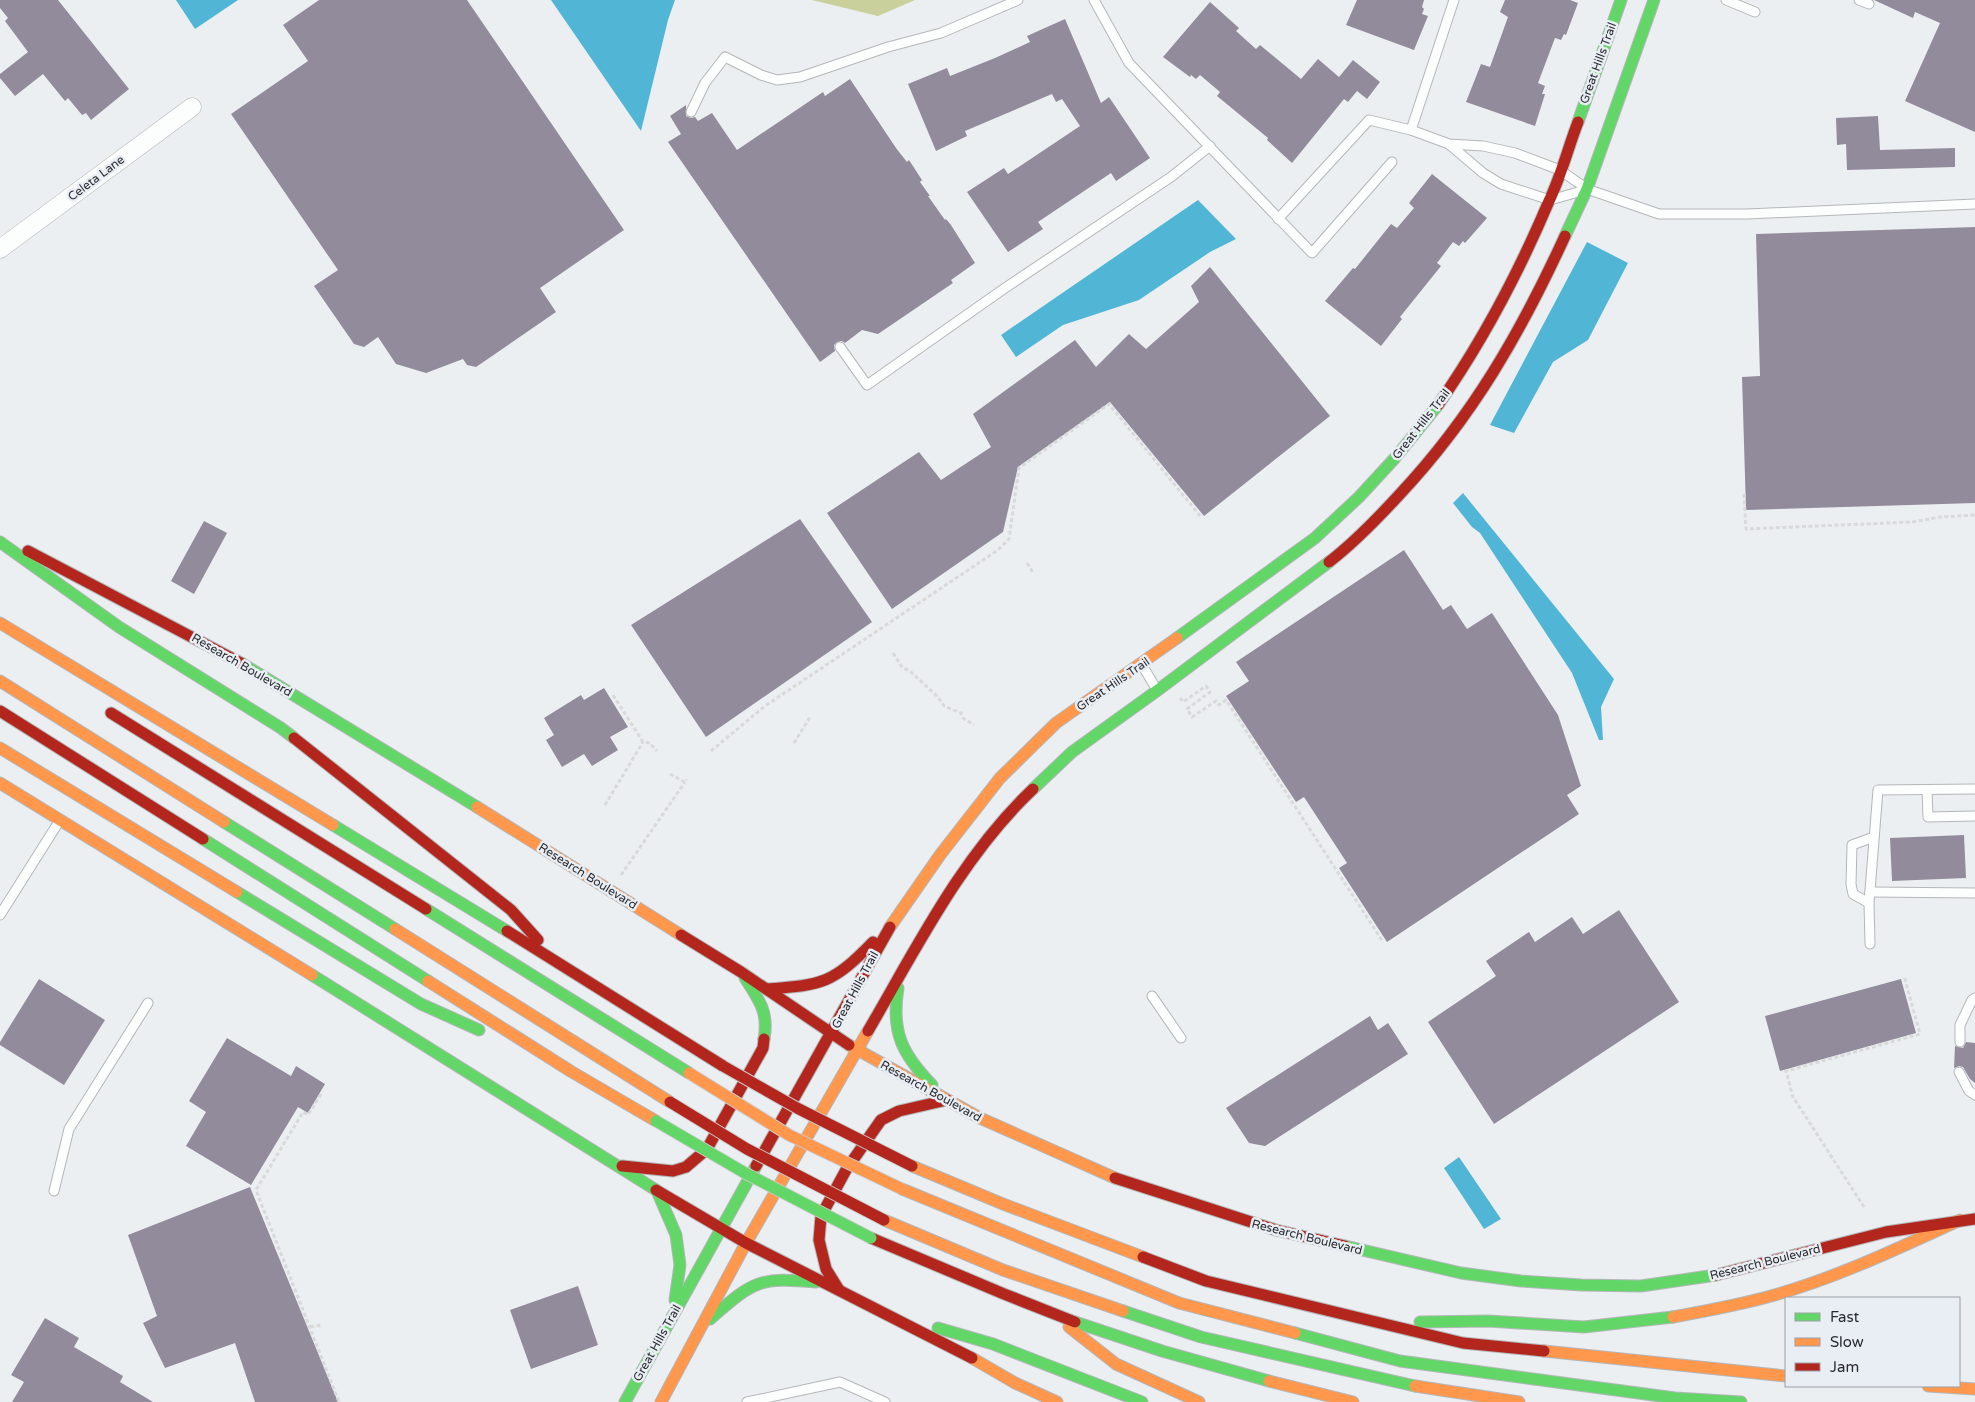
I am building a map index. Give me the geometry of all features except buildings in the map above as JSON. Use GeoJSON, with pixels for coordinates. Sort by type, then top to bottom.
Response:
{"type":"FeatureCollection","features":[{"type":"Feature","properties":{"kind":"main road","name":"Great Hills Trail"},"geometry":{"type":"LineString","coordinates":[[625,1402],[720,1228],[832,1034],[874,953],[895,919],[940,855],[1000,778],[1056,723],[1142,664],[1315,538],[1359,497],[1426,421],[1466,363],[1506,292],[1550,200],[1621,0]]}},
{"type":"Feature","properties":{"kind":"main road"},"geometry":{"type":"LineString","coordinates":[[661,1402],[746,1243],[924,934],[974,856],[1015,806],[1072,752],[1343,551],[1386,510],[1422,471],[1471,408],[1498,367],[1534,305],[1586,189],[1654,0]]}},
{"type":"Feature","properties":{"kind":"main road","name":"Research Boulevard"},"geometry":{"type":"LineString","coordinates":[[0,536],[236,660],[391,753],[741,972],[858,1051],[980,1118],[1076,1162],[1130,1184],[1276,1230],[1405,1261],[1461,1273],[1521,1281],[1581,1285],[1641,1286],[1721,1274],[1886,1232],[1975,1219]]}},
{"type":"Feature","properties":{"kind":"main road"},"geometry":{"type":"LineString","coordinates":[[0,542],[119,627],[282,728],[511,910],[555,960]]}},
{"type":"Feature","properties":{"kind":"main road"},"geometry":{"type":"LineString","coordinates":[[0,623],[555,960],[697,1051],[797,1108],[912,1166],[1003,1204],[1206,1281],[1463,1343],[1785,1376]]}},
{"type":"Feature","properties":{"kind":"main road"},"geometry":{"type":"LineString","coordinates":[[0,681],[747,1149],[884,1220],[1003,1270],[1201,1337],[1425,1388],[1519,1402]]}},
{"type":"Feature","properties":{"kind":"main road"},"geometry":{"type":"LineString","coordinates":[[101,706],[789,1134],[902,1189],[1179,1304],[1400,1361],[1675,1398],[1741,1402]]}},
{"type":"Feature","properties":{"kind":"main road"},"geometry":{"type":"LineString","coordinates":[[0,711],[572,1072],[745,1173],[871,1238],[1050,1313],[1151,1348],[1233,1373],[1354,1402]]}},
{"type":"Feature","properties":{"kind":"main road"},"geometry":{"type":"LineString","coordinates":[[0,748],[421,1004],[572,1072]]}},
{"type":"Feature","properties":{"kind":"main road"},"geometry":{"type":"LineString","coordinates":[[0,783],[616,1166],[720,1228],[1056,1402]]}},
{"type":"Feature","properties":{"kind":"main road"},"geometry":{"type":"LineString","coordinates":[[767,989],[812,984],[835,976],[854,961],[895,919]]}},
{"type":"Feature","properties":{"kind":"main road"},"geometry":{"type":"LineString","coordinates":[[616,1166],[673,1171],[686,1167],[707,1149],[763,1048],[767,1024],[761,1002],[741,972]]}},
{"type":"Feature","properties":{"kind":"main road"},"geometry":{"type":"LineString","coordinates":[[900,978],[893,1006],[896,1028],[903,1049],[912,1065],[947,1100]]}},
{"type":"Feature","properties":{"kind":"main road"},"geometry":{"type":"LineString","coordinates":[[839,1290],[826,1269],[819,1240],[821,1216],[846,1170],[881,1120],[899,1111],[947,1100]]}},
{"type":"Feature","properties":{"kind":"main road"},"geometry":{"type":"LineString","coordinates":[[657,1191],[676,1235],[680,1265],[673,1315]]}},
{"type":"Feature","properties":{"kind":"main road"},"geometry":{"type":"LineString","coordinates":[[1376,1322],[1488,1321],[1584,1327],[1655,1320],[1714,1310],[1772,1296],[1827,1277],[1908,1244],[1960,1220]]}},
{"type":"Feature","properties":{"kind":"main road"},"geometry":{"type":"LineString","coordinates":[[701,1327],[731,1301],[754,1285],[764,1281],[824,1282]]}},
{"type":"Feature","properties":{"kind":"main road"},"geometry":{"type":"LineString","coordinates":[[1050,1313],[1116,1364],[1199,1402]]}},
{"type":"Feature","properties":{"kind":"main road"},"geometry":{"type":"LineString","coordinates":[[886,1314],[993,1344],[1142,1402]]}},
{"type":"Feature","properties":{"kind":"main road"},"geometry":{"type":"LineString","coordinates":[[1952,1387],[1975,1388]]}},
{"type":"Feature","properties":{"kind":"street","name":"Celeta Lane"},"geometry":{"type":"LineString","coordinates":[[0,249],[192,107]]}},
{"type":"Feature","properties":{"kind":"lane"},"geometry":{"type":"LineString","coordinates":[[691,112],[705,83],[725,57],[761,75],[778,80],[800,78],[888,47],[941,33],[1018,0]]}},
{"type":"Feature","properties":{"kind":"lane"},"geometry":{"type":"LineString","coordinates":[[1094,0],[1129,63],[1312,253],[1392,162]]}},
{"type":"Feature","properties":{"kind":"lane"},"geometry":{"type":"LineString","coordinates":[[1411,130],[1454,0]]}},
{"type":"Feature","properties":{"kind":"lane"},"geometry":{"type":"LineString","coordinates":[[1726,0],[1756,12]]}},
{"type":"Feature","properties":{"kind":"lane"},"geometry":{"type":"LineString","coordinates":[[1859,0],[1869,4]]}},
{"type":"Feature","properties":{"kind":"lane"},"geometry":{"type":"LineString","coordinates":[[1278,219],[1369,120],[1411,130],[1450,144],[1483,146],[1515,153],[1560,170],[1586,189],[1659,214],[1747,214],[1975,204]]}},
{"type":"Feature","properties":{"kind":"lane"},"geometry":{"type":"LineString","coordinates":[[1450,144],[1483,173],[1501,184],[1550,200],[1586,189]]}},
{"type":"Feature","properties":{"kind":"lane"},"geometry":{"type":"LineString","coordinates":[[840,347],[867,385],[1005,288],[1171,177],[1210,146]]}},
{"type":"Feature","properties":{"kind":"lane"},"geometry":{"type":"LineString","coordinates":[[1142,664],[1158,690]]}},
{"type":"Feature","properties":{"kind":"lane"},"geometry":{"type":"LineString","coordinates":[[1870,944],[1868,904],[1878,790],[1975,789]]}},
{"type":"Feature","properties":{"kind":"lane"},"geometry":{"type":"LineString","coordinates":[[1927,790],[1928,817],[1975,816]]}},
{"type":"Feature","properties":{"kind":"lane"},"geometry":{"type":"LineString","coordinates":[[0,916],[60,820]]}},
{"type":"Feature","properties":{"kind":"lane"},"geometry":{"type":"LineString","coordinates":[[1868,904],[1853,894],[1851,884],[1852,845],[1874,837]]}},
{"type":"Feature","properties":{"kind":"lane"},"geometry":{"type":"LineString","coordinates":[[1870,892],[1975,893]]}},
{"type":"Feature","properties":{"kind":"lane"},"geometry":{"type":"LineString","coordinates":[[1152,996],[1181,1038]]}},
{"type":"Feature","properties":{"kind":"lane"},"geometry":{"type":"LineString","coordinates":[[1960,1042],[1960,1025],[1972,1000],[1975,998]]}},
{"type":"Feature","properties":{"kind":"lane"},"geometry":{"type":"LineString","coordinates":[[54,1191],[69,1129],[148,1003]]}},
{"type":"Feature","properties":{"kind":"lane"},"geometry":{"type":"LineString","coordinates":[[1959,1072],[1969,1091],[1975,1095]]}},
{"type":"Feature","properties":{"kind":"lane"},"geometry":{"type":"LineString","coordinates":[[747,1402],[840,1382],[885,1402]]}},
{"type":"Feature","properties":{"kind":"path"},"geometry":{"type":"LineString","coordinates":[[711,751],[765,706],[998,550],[1009,539],[1019,468],[1109,404],[1201,517]]}},
{"type":"Feature","properties":{"kind":"path"},"geometry":{"type":"LineString","coordinates":[[1744,494],[1746,529],[1912,522],[1940,517],[1975,515]]}},
{"type":"Feature","properties":{"kind":"path"},"geometry":{"type":"LineString","coordinates":[[1026,563],[1034,574]]}},
{"type":"Feature","properties":{"kind":"path"},"geometry":{"type":"LineString","coordinates":[[893,653],[902,667],[911,672],[938,697],[944,706],[961,713],[962,718],[974,725]]}},
{"type":"Feature","properties":{"kind":"path"},"geometry":{"type":"LineString","coordinates":[[1180,697],[1183,702],[1206,686],[1210,692],[1187,709],[1192,717],[1216,701],[1219,704],[1226,700],[1383,942]]}},
{"type":"Feature","properties":{"kind":"path"},"geometry":{"type":"LineString","coordinates":[[613,695],[643,742],[650,743],[657,751]]}},
{"type":"Feature","properties":{"kind":"path"},"geometry":{"type":"LineString","coordinates":[[794,743],[810,717]]}},
{"type":"Feature","properties":{"kind":"path"},"geometry":{"type":"LineString","coordinates":[[605,805],[643,742]]}},
{"type":"Feature","properties":{"kind":"path"},"geometry":{"type":"LineString","coordinates":[[621,875],[686,781],[670,774]]}},
{"type":"Feature","properties":{"kind":"path"},"geometry":{"type":"LineString","coordinates":[[1864,1208],[1792,1097],[1786,1072],[1920,1034],[1904,976]]}},
{"type":"Feature","properties":{"kind":"path"},"geometry":{"type":"LineString","coordinates":[[321,1094],[308,1115],[303,1112],[256,1190],[339,1402]]}},
{"type":"Feature","properties":{"kind":"path"},"geometry":{"type":"LineString","coordinates":[[310,1327],[322,1325]]}},
{"type":"Feature","properties":{"kind":"green space"},"geometry":{"type":"Polygon","coordinates":[[[812,0],[915,0],[878,16],[812,0]]]}},
{"type":"Feature","properties":{"kind":"water"},"geometry":{"type":"Polygon","coordinates":[[[176,0],[238,0],[195,29],[176,0]]]}},
{"type":"Feature","properties":{"kind":"water"},"geometry":{"type":"Polygon","coordinates":[[[551,0],[675,0],[668,20],[641,131],[551,0]]]}},
{"type":"Feature","properties":{"kind":"water"},"geometry":{"type":"Polygon","coordinates":[[[1198,200],[1236,239],[1210,252],[1139,300],[1063,325],[1016,357],[1001,335],[1198,200]]]}},
{"type":"Feature","properties":{"kind":"water"},"geometry":{"type":"Polygon","coordinates":[[[1587,242],[1628,263],[1588,340],[1553,362],[1514,433],[1490,425],[1587,242]]]}},
{"type":"Feature","properties":{"kind":"water"},"geometry":{"type":"Polygon","coordinates":[[[1463,493],[1614,679],[1601,707],[1603,740],[1599,740],[1572,673],[1480,533],[1472,527],[1453,503],[1463,493]]]}},
{"type":"Feature","properties":{"kind":"water"},"geometry":{"type":"Polygon","coordinates":[[[1459,1157],[1501,1219],[1484,1229],[1444,1168],[1459,1157]]]}},
{"type":"Feature","properties":{"kind":"traffic: fast"},"geometry":{"type":"LineString","coordinates":[[1578,122],[1621,0]]}},
{"type":"Feature","properties":{"kind":"traffic: fast"},"geometry":{"type":"LineString","coordinates":[[1565,236],[1587,189],[1654,0]]}},
{"type":"Feature","properties":{"kind":"traffic: fast"},"geometry":{"type":"LineString","coordinates":[[1177,638],[1315,538],[1359,497],[1395,458],[1438,405]]}},
{"type":"Feature","properties":{"kind":"traffic: fast"},"geometry":{"type":"LineString","coordinates":[[0,542],[119,627],[294,738]]}},
{"type":"Feature","properties":{"kind":"traffic: fast"},"geometry":{"type":"LineString","coordinates":[[1033,789],[1072,752],[1329,562]]}},
{"type":"Feature","properties":{"kind":"traffic: fast"},"geometry":{"type":"LineString","coordinates":[[241,663],[477,807]]}},
{"type":"Feature","properties":{"kind":"traffic: fast"},"geometry":{"type":"LineString","coordinates":[[224,822],[395,929]]}},
{"type":"Feature","properties":{"kind":"traffic: fast"},"geometry":{"type":"LineString","coordinates":[[333,825],[507,931]]}},
{"type":"Feature","properties":{"kind":"traffic: fast"},"geometry":{"type":"LineString","coordinates":[[203,839],[428,981]]}},
{"type":"Feature","properties":{"kind":"traffic: fast"},"geometry":{"type":"LineString","coordinates":[[237,892],[421,1004],[479,1030]]}},
{"type":"Feature","properties":{"kind":"traffic: fast"},"geometry":{"type":"LineString","coordinates":[[426,909],[689,1073]]}},
{"type":"Feature","properties":{"kind":"traffic: fast"},"geometry":{"type":"LineString","coordinates":[[312,975],[656,1190]]}},
{"type":"Feature","properties":{"kind":"traffic: fast"},"geometry":{"type":"LineString","coordinates":[[745,978],[762,1007],[765,1021],[764,1039]]}},
{"type":"Feature","properties":{"kind":"traffic: fast"},"geometry":{"type":"LineString","coordinates":[[898,988],[896,1017],[901,1041],[913,1063],[932,1085]]}},
{"type":"Feature","properties":{"kind":"traffic: fast"},"geometry":{"type":"LineString","coordinates":[[656,1121],[745,1173],[871,1238]]}},
{"type":"Feature","properties":{"kind":"traffic: fast"},"geometry":{"type":"LineString","coordinates":[[625,1402],[756,1166]]}},
{"type":"Feature","properties":{"kind":"traffic: fast"},"geometry":{"type":"LineString","coordinates":[[657,1191],[676,1235],[680,1265],[675,1300]]}},
{"type":"Feature","properties":{"kind":"traffic: fast"},"geometry":{"type":"LineString","coordinates":[[1345,1246],[1461,1273],[1521,1281],[1641,1286],[1716,1275]]}},
{"type":"Feature","properties":{"kind":"traffic: fast"},"geometry":{"type":"LineString","coordinates":[[710,1319],[737,1296],[757,1284],[781,1280],[816,1282]]}},
{"type":"Feature","properties":{"kind":"traffic: fast"},"geometry":{"type":"LineString","coordinates":[[1123,1311],[1201,1337],[1415,1386]]}},
{"type":"Feature","properties":{"kind":"traffic: fast"},"geometry":{"type":"LineString","coordinates":[[1420,1322],[1488,1321],[1584,1327],[1673,1317]]}},
{"type":"Feature","properties":{"kind":"traffic: fast"},"geometry":{"type":"LineString","coordinates":[[1075,1322],[1162,1351],[1269,1381]]}},
{"type":"Feature","properties":{"kind":"traffic: fast"},"geometry":{"type":"LineString","coordinates":[[938,1328],[993,1344],[1142,1402]]}},
{"type":"Feature","properties":{"kind":"traffic: fast"},"geometry":{"type":"LineString","coordinates":[[1295,1333],[1400,1361],[1675,1398],[1741,1402]]}},
{"type":"Feature","properties":{"kind":"traffic: slow"},"geometry":{"type":"LineString","coordinates":[[0,623],[333,825]]}},
{"type":"Feature","properties":{"kind":"traffic: slow"},"geometry":{"type":"LineString","coordinates":[[890,927],[940,855],[1000,778],[1056,723],[1177,638]]}},
{"type":"Feature","properties":{"kind":"traffic: slow"},"geometry":{"type":"LineString","coordinates":[[0,681],[224,822]]}},
{"type":"Feature","properties":{"kind":"traffic: slow"},"geometry":{"type":"LineString","coordinates":[[0,748],[237,892]]}},
{"type":"Feature","properties":{"kind":"traffic: slow"},"geometry":{"type":"LineString","coordinates":[[0,783],[312,975]]}},
{"type":"Feature","properties":{"kind":"traffic: slow"},"geometry":{"type":"LineString","coordinates":[[477,807],[681,935]]}},
{"type":"Feature","properties":{"kind":"traffic: slow"},"geometry":{"type":"LineString","coordinates":[[395,929],[670,1102]]}},
{"type":"Feature","properties":{"kind":"traffic: slow"},"geometry":{"type":"LineString","coordinates":[[428,981],[572,1072],[656,1121]]}},
{"type":"Feature","properties":{"kind":"traffic: slow"},"geometry":{"type":"LineString","coordinates":[[661,1402],[746,1243],[868,1031]]}},
{"type":"Feature","properties":{"kind":"traffic: slow"},"geometry":{"type":"LineString","coordinates":[[849,1045],[980,1118],[1115,1178]]}},
{"type":"Feature","properties":{"kind":"traffic: slow"},"geometry":{"type":"LineString","coordinates":[[689,1073],[789,1135],[902,1189]]}},
{"type":"Feature","properties":{"kind":"traffic: slow"},"geometry":{"type":"LineString","coordinates":[[912,1166],[1003,1204],[1143,1257]]}},
{"type":"Feature","properties":{"kind":"traffic: slow"},"geometry":{"type":"LineString","coordinates":[[902,1189],[1179,1303],[1295,1333]]}},
{"type":"Feature","properties":{"kind":"traffic: slow"},"geometry":{"type":"LineString","coordinates":[[884,1220],[1003,1270],[1123,1311]]}},
{"type":"Feature","properties":{"kind":"traffic: slow"},"geometry":{"type":"LineString","coordinates":[[1673,1317],[1747,1302],[1795,1289],[1867,1262],[1960,1220]]}},
{"type":"Feature","properties":{"kind":"traffic: slow"},"geometry":{"type":"LineString","coordinates":[[1069,1327],[1116,1364],[1199,1402]]}},
{"type":"Feature","properties":{"kind":"traffic: slow"},"geometry":{"type":"LineString","coordinates":[[1544,1351],[1785,1376]]}},
{"type":"Feature","properties":{"kind":"traffic: slow"},"geometry":{"type":"LineString","coordinates":[[972,1358],[1015,1383],[1057,1402]]}},
{"type":"Feature","properties":{"kind":"traffic: slow"},"geometry":{"type":"LineString","coordinates":[[1269,1381],[1353,1402]]}},
{"type":"Feature","properties":{"kind":"traffic: slow"},"geometry":{"type":"LineString","coordinates":[[1415,1386],[1519,1402]]}},
{"type":"Feature","properties":{"kind":"traffic: slow"},"geometry":{"type":"LineString","coordinates":[[1944,1387],[1975,1389]]}},
{"type":"Feature","properties":{"kind":"traffic: jam"},"geometry":{"type":"LineString","coordinates":[[1438,405],[1470,357],[1512,280],[1561,172],[1578,122]]}},
{"type":"Feature","properties":{"kind":"traffic: jam"},"geometry":{"type":"LineString","coordinates":[[1329,562],[1383,512],[1426,464],[1473,403],[1513,339],[1565,236]]}},
{"type":"Feature","properties":{"kind":"traffic: jam"},"geometry":{"type":"LineString","coordinates":[[28,551],[241,663]]}},
{"type":"Feature","properties":{"kind":"traffic: jam"},"geometry":{"type":"LineString","coordinates":[[0,711],[203,839]]}},
{"type":"Feature","properties":{"kind":"traffic: jam"},"geometry":{"type":"LineString","coordinates":[[111,713],[426,909]]}},
{"type":"Feature","properties":{"kind":"traffic: jam"},"geometry":{"type":"LineString","coordinates":[[294,738],[511,910],[538,940]]}},
{"type":"Feature","properties":{"kind":"traffic: jam"},"geometry":{"type":"LineString","coordinates":[[868,1031],[923,935],[963,873],[984,843],[1033,789]]}},
{"type":"Feature","properties":{"kind":"traffic: jam"},"geometry":{"type":"LineString","coordinates":[[756,1166],[890,927]]}},
{"type":"Feature","properties":{"kind":"traffic: jam"},"geometry":{"type":"LineString","coordinates":[[507,931],[723,1066]]}},
{"type":"Feature","properties":{"kind":"traffic: jam"},"geometry":{"type":"LineString","coordinates":[[681,935],[741,972],[849,1045]]}},
{"type":"Feature","properties":{"kind":"traffic: jam"},"geometry":{"type":"LineString","coordinates":[[767,989],[802,986],[826,979],[848,966],[873,942]]}},
{"type":"Feature","properties":{"kind":"traffic: jam"},"geometry":{"type":"LineString","coordinates":[[622,1166],[673,1171],[686,1167],[707,1149],[763,1048],[764,1039]]}},
{"type":"Feature","properties":{"kind":"traffic: jam"},"geometry":{"type":"LineString","coordinates":[[723,1066],[797,1108],[912,1166]]}},
{"type":"Feature","properties":{"kind":"traffic: jam"},"geometry":{"type":"LineString","coordinates":[[839,1290],[826,1269],[819,1240],[821,1216],[846,1170],[881,1120],[899,1111],[947,1100]]}},
{"type":"Feature","properties":{"kind":"traffic: jam"},"geometry":{"type":"LineString","coordinates":[[670,1102],[747,1149],[884,1220]]}},
{"type":"Feature","properties":{"kind":"traffic: jam"},"geometry":{"type":"LineString","coordinates":[[1115,1178],[1276,1230],[1345,1246]]}},
{"type":"Feature","properties":{"kind":"traffic: jam"},"geometry":{"type":"LineString","coordinates":[[656,1190],[746,1243],[972,1358]]}},
{"type":"Feature","properties":{"kind":"traffic: jam"},"geometry":{"type":"LineString","coordinates":[[1716,1275],[1886,1232],[1975,1219]]}},
{"type":"Feature","properties":{"kind":"traffic: jam"},"geometry":{"type":"LineString","coordinates":[[871,1238],[1075,1322]]}},
{"type":"Feature","properties":{"kind":"traffic: jam"},"geometry":{"type":"LineString","coordinates":[[1143,1257],[1206,1281],[1463,1343],[1544,1351]]}}]}
